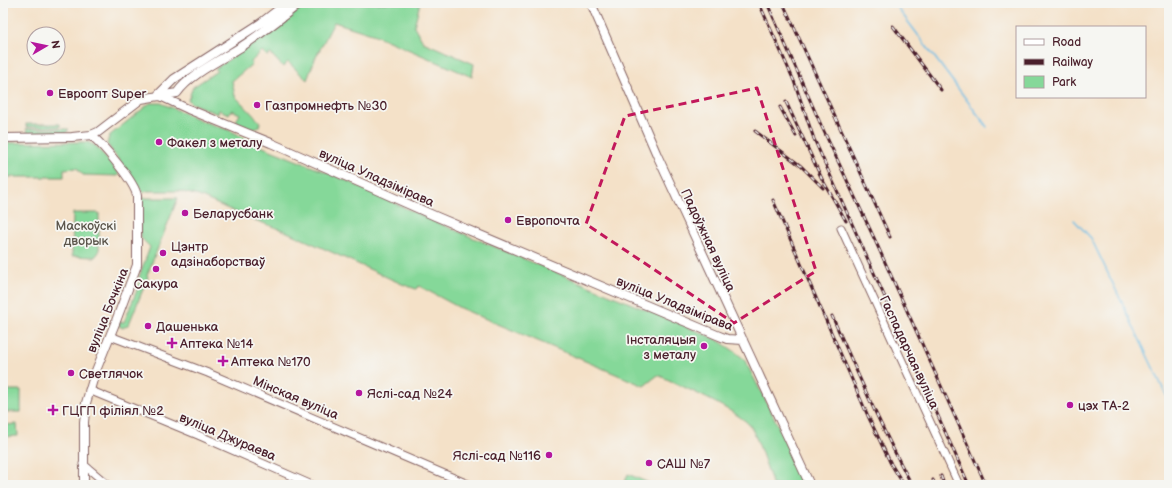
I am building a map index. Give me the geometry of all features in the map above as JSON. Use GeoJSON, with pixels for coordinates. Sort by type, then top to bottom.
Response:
{"type":"FeatureCollection","features":[{"type":"Feature","properties":{"kind":"main road"},"geometry":{"type":"LineString","coordinates":[[158,95],[174,79],[261,23],[287,3]]}},
{"type":"Feature","properties":{"kind":"main road"},"geometry":{"type":"LineString","coordinates":[[3,138],[72,137],[91,135],[98,132],[137,101],[146,97],[177,93],[181,87],[206,68],[243,46],[300,3]]}},
{"type":"Feature","properties":{"kind":"main road","name":"Падоўжная вуліца"},"geometry":{"type":"LineString","coordinates":[[591,3],[657,155],[810,485]]}},
{"type":"Feature","properties":{"kind":"main road"},"geometry":{"type":"LineString","coordinates":[[181,87],[182,106]]}},
{"type":"Feature","properties":{"kind":"main road","name":"вуліца Уладзімірава"},"geometry":{"type":"LineString","coordinates":[[158,95],[278,146],[435,216],[717,335],[728,339],[743,340]]}},
{"type":"Feature","properties":{"kind":"main road","name":"вуліца Бочкіна"},"geometry":{"type":"LineString","coordinates":[[84,485],[84,422],[89,390],[100,358],[137,265],[137,194],[128,178],[91,135]]}},
{"type":"Feature","properties":{"kind":"street","name":"Гаспадарчая вуліца"},"geometry":{"type":"LineString","coordinates":[[840,228],[959,485]]}},
{"type":"Feature","properties":{"kind":"street","name":"Мінская вуліца"},"geometry":{"type":"LineString","coordinates":[[110,336],[208,373],[470,485]]}},
{"type":"Feature","properties":{"kind":"street","name":"вуліца Джураева"},"geometry":{"type":"LineString","coordinates":[[89,390],[198,435],[312,485]]}},
{"type":"Feature","properties":{"kind":"street"},"geometry":{"type":"LineString","coordinates":[[84,464],[108,485]]}},
{"type":"Feature","properties":{"kind":"highlighted area"},"geometry":{"type":"Polygon","coordinates":[[[757,88],[816,271],[734,323],[586,224],[625,116],[757,88]]]}},
{"type":"Feature","properties":{"kind":"green space"},"geometry":{"type":"Polygon","coordinates":[[[307,3],[420,3],[414,26],[423,42],[474,64],[472,77],[375,35],[334,22],[315,59],[307,80],[288,62],[283,67],[271,54],[267,56],[262,51],[251,62],[252,64],[232,81],[235,96],[260,122],[257,128],[250,128],[236,121],[240,114],[231,110],[229,114],[219,110],[218,114],[191,103],[188,100],[193,87],[217,71],[215,69],[269,32],[307,3]]]}},
{"type":"Feature","properties":{"kind":"green space"},"geometry":{"type":"Polygon","coordinates":[[[150,103],[161,103],[202,121],[231,131],[263,147],[343,179],[433,221],[716,339],[744,359],[771,411],[806,485],[772,485],[757,439],[751,427],[745,421],[708,399],[658,375],[644,386],[460,308],[419,286],[416,289],[402,284],[285,231],[249,218],[199,196],[179,191],[147,191],[143,193],[107,144],[109,136],[150,103]]]}},
{"type":"Feature","properties":{"kind":"green space"},"geometry":{"type":"Polygon","coordinates":[[[26,124],[60,124],[60,127],[26,127],[26,124]]]}},
{"type":"Feature","properties":{"kind":"green space"},"geometry":{"type":"Polygon","coordinates":[[[26,129],[68,129],[68,131],[66,133],[28,134],[26,129]]]}},
{"type":"Feature","properties":{"kind":"green space"},"geometry":{"type":"Polygon","coordinates":[[[87,142],[96,146],[119,174],[118,176],[83,175],[77,168],[64,169],[64,177],[3,177],[3,143],[87,142]]]}},
{"type":"Feature","properties":{"kind":"green space"},"geometry":{"type":"Polygon","coordinates":[[[140,198],[178,198],[129,324],[123,328],[119,326],[119,322],[124,322],[141,280],[139,277],[150,247],[141,238],[140,198]]]}},
{"type":"Feature","properties":{"kind":"green space","name":"Маскоўскі дворык"},"geometry":{"type":"Polygon","coordinates":[[[73,213],[99,213],[99,252],[95,257],[72,256],[73,213]]]}},
{"type":"Feature","properties":{"kind":"green space"},"geometry":{"type":"Polygon","coordinates":[[[3,390],[21,390],[21,412],[3,412],[3,390]]]}},
{"type":"Feature","properties":{"kind":"green space"},"geometry":{"type":"Polygon","coordinates":[[[17,424],[18,436],[3,437],[3,425],[17,424]]]}},
{"type":"Feature","properties":{"kind":"green space"},"geometry":{"type":"Polygon","coordinates":[[[628,474],[649,483],[648,485],[624,485],[628,474]]]}},
{"type":"Feature","properties":{"kind":"waterway"},"geometry":{"type":"LineString","coordinates":[[894,3],[987,127]]}},
{"type":"Feature","properties":{"kind":"waterway"},"geometry":{"type":"LineString","coordinates":[[1074,220],[1091,238],[1169,401]]}},
{"type":"Feature","properties":{"kind":"railway"},"geometry":{"type":"LineString","coordinates":[[759,3],[794,81],[814,139],[969,485]]}},
{"type":"Feature","properties":{"kind":"railway"},"geometry":{"type":"LineString","coordinates":[[767,3],[821,125],[986,485]]}},
{"type":"Feature","properties":{"kind":"railway"},"geometry":{"type":"LineString","coordinates":[[783,3],[890,237]]}},
{"type":"Feature","properties":{"kind":"railway"},"geometry":{"type":"LineString","coordinates":[[893,26],[941,90]]}},
{"type":"Feature","properties":{"kind":"railway"},"geometry":{"type":"LineString","coordinates":[[786,102],[822,179],[846,221]]}},
{"type":"Feature","properties":{"kind":"railway"},"geometry":{"type":"LineString","coordinates":[[780,107],[796,136]]}},
{"type":"Feature","properties":{"kind":"railway"},"geometry":{"type":"LineString","coordinates":[[755,131],[801,166],[823,188]]}},
{"type":"Feature","properties":{"kind":"railway"},"geometry":{"type":"LineString","coordinates":[[773,200],[868,416],[891,464],[904,485]]}},
{"type":"Feature","properties":{"kind":"railway"},"geometry":{"type":"LineString","coordinates":[[832,316],[860,380],[912,485]]}},
{"type":"Feature","properties":{"kind":"railway"},"geometry":{"type":"LineString","coordinates":[[941,476],[944,485]]}},
{"type":"Feature","properties":{"kind":"railway"},"geometry":{"type":"LineString","coordinates":[[933,480],[935,485]]}},
{"type":"Feature","properties":{"kind":"place","name":"Евроопт Super"},"geometry":{"type":"Point","coordinates":[50,93]}},
{"type":"Feature","properties":{"kind":"place","name":"Газпромнефть №30"},"geometry":{"type":"Point","coordinates":[257,105]}},
{"type":"Feature","properties":{"kind":"place","name":"Факел з металу"},"geometry":{"type":"Point","coordinates":[159,142]}},
{"type":"Feature","properties":{"kind":"place","name":"Беларусбанк"},"geometry":{"type":"Point","coordinates":[185,213]}},
{"type":"Feature","properties":{"kind":"place","name":"Европочта"},"geometry":{"type":"Point","coordinates":[508,220]}},
{"type":"Feature","properties":{"kind":"place","name":"Цэнтр адзінаборстваў"},"geometry":{"type":"Point","coordinates":[163,253]}},
{"type":"Feature","properties":{"kind":"place","name":"Сакура"},"geometry":{"type":"Point","coordinates":[156,269]}},
{"type":"Feature","properties":{"kind":"place","name":"Дашенька"},"geometry":{"type":"Point","coordinates":[148,326]}},
{"type":"Feature","properties":{"kind":"place","name":"Аптека №14"},"geometry":{"type":"Point","coordinates":[172,343]}},
{"type":"Feature","properties":{"kind":"place","name":"Інсталяцыя з металу"},"geometry":{"type":"Point","coordinates":[704,346]}},
{"type":"Feature","properties":{"kind":"place","name":"Аптека №170"},"geometry":{"type":"Point","coordinates":[223,361]}},
{"type":"Feature","properties":{"kind":"place","name":"Светлячок"},"geometry":{"type":"Point","coordinates":[71,373]}},
{"type":"Feature","properties":{"kind":"place","name":"Яслі-сад №24"},"geometry":{"type":"Point","coordinates":[359,393]}},
{"type":"Feature","properties":{"kind":"place","name":"цэх ТА-2"},"geometry":{"type":"Point","coordinates":[1070,405]}},
{"type":"Feature","properties":{"kind":"place","name":"ГЦГП філіял №2"},"geometry":{"type":"Point","coordinates":[53,410]}},
{"type":"Feature","properties":{"kind":"place","name":"Яслі-сад №116"},"geometry":{"type":"Point","coordinates":[549,455]}},
{"type":"Feature","properties":{"kind":"place","name":"САШ №7"},"geometry":{"type":"Point","coordinates":[649,463]}}]}
